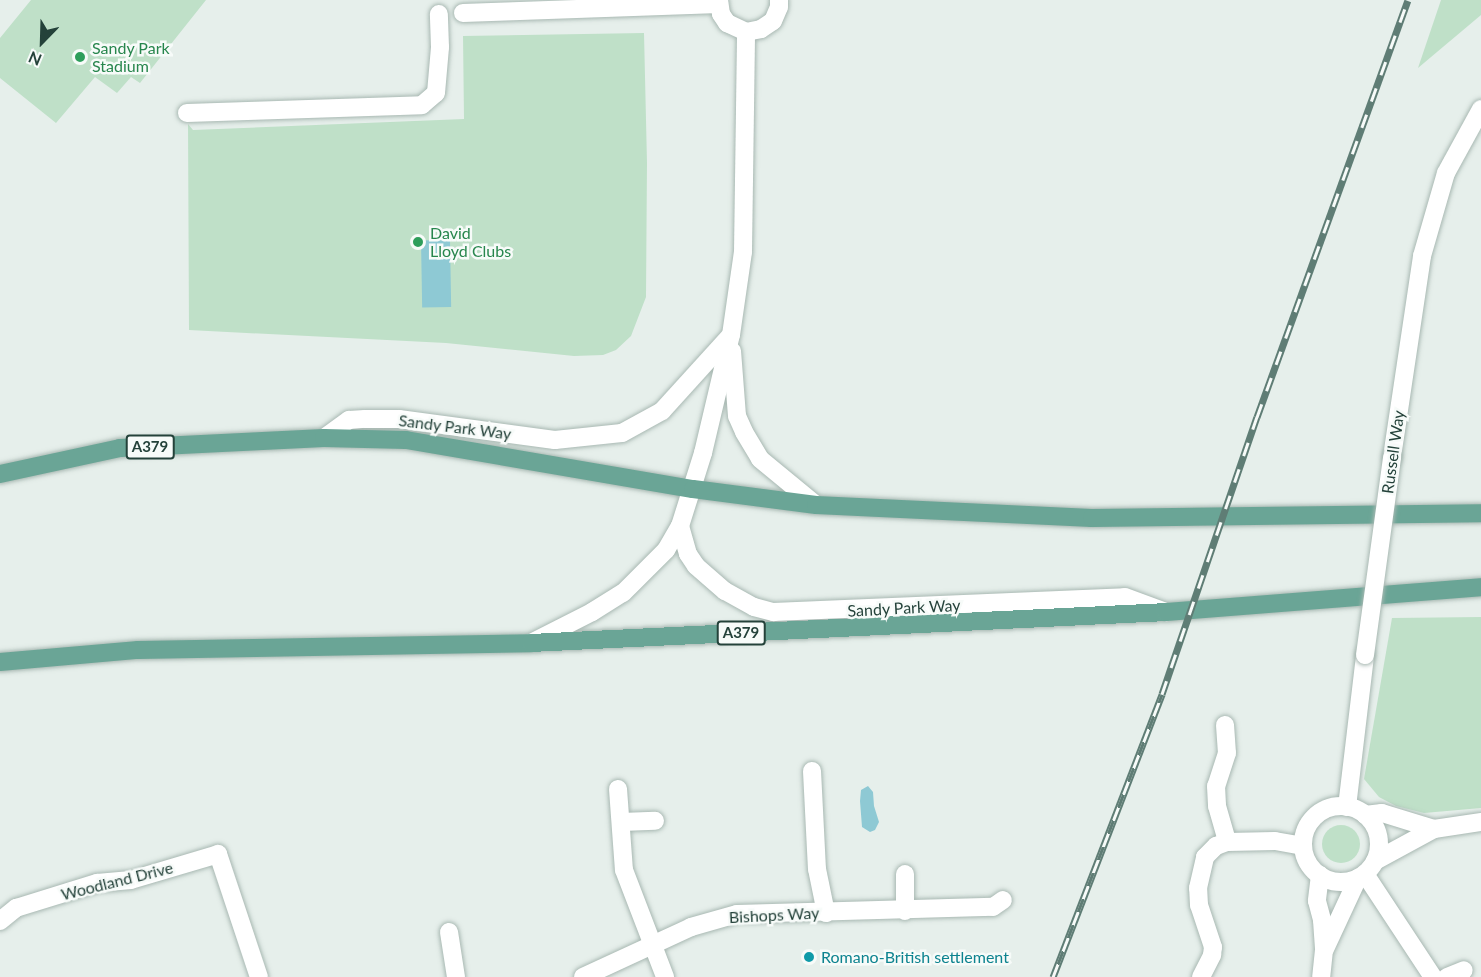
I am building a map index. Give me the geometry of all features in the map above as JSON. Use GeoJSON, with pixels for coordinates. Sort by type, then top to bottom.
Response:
{"type":"FeatureCollection","features":[{"type":"Feature","properties":{"kind":"main road","name":"A379"},"geometry":{"type":"LineString","coordinates":[[0,474],[120,448],[324,438],[406,440],[693,489],[816,505],[1092,518],[1481,513]]}},
{"type":"Feature","properties":{"kind":"main road","name":"A379"},"geometry":{"type":"LineString","coordinates":[[0,662],[138,650],[531,643],[1166,612],[1481,587]]}},
{"type":"Feature","properties":{"kind":"street"},"geometry":{"type":"LineString","coordinates":[[463,13],[719,2],[727,23],[746,32],[761,29],[773,21],[779,7],[779,0]]}},
{"type":"Feature","properties":{"kind":"street"},"geometry":{"type":"LineString","coordinates":[[187,113],[422,105],[436,93],[440,56],[439,14]]}},
{"type":"Feature","properties":{"kind":"street"},"geometry":{"type":"LineString","coordinates":[[531,643],[592,612],[623,593],[666,550],[680,526],[693,489],[730,335],[743,252],[746,32]]}},
{"type":"Feature","properties":{"kind":"street","name":"Russell Way"},"geometry":{"type":"LineString","coordinates":[[1347,807],[1392,456],[1422,256],[1446,173],[1481,109]]}},
{"type":"Feature","properties":{"kind":"street"},"geometry":{"type":"LineString","coordinates":[[730,335],[738,416],[744,432],[760,459],[816,505]]}},
{"type":"Feature","properties":{"kind":"street","name":"Sandy Park Way"},"geometry":{"type":"LineString","coordinates":[[324,438],[350,420],[365,419],[399,419],[555,440],[622,433],[662,411],[730,335]]}},
{"type":"Feature","properties":{"kind":"street","name":"Sandy Park Way"},"geometry":{"type":"LineString","coordinates":[[680,526],[688,554],[696,566],[725,591],[754,607],[773,612],[1125,597],[1166,612]]}},
{"type":"Feature","properties":{"kind":"street"},"geometry":{"type":"LineString","coordinates":[[1224,725],[1227,753],[1216,786],[1216,806],[1227,843]]}},
{"type":"Feature","properties":{"kind":"street"},"geometry":{"type":"LineString","coordinates":[[812,771],[817,869],[826,912]]}},
{"type":"Feature","properties":{"kind":"street"},"geometry":{"type":"LineString","coordinates":[[618,789],[624,870],[665,977]]}},
{"type":"Feature","properties":{"kind":"street"},"geometry":{"type":"LineString","coordinates":[[1434,829],[1382,813],[1365,815],[1347,807],[1335,807],[1314,818],[1304,836],[1304,846],[1310,865],[1320,875],[1337,882],[1366,871],[1434,829],[1481,822]]}},
{"type":"Feature","properties":{"kind":"street"},"geometry":{"type":"LineString","coordinates":[[1324,950],[1379,849],[1377,832],[1365,815]]}},
{"type":"Feature","properties":{"kind":"street"},"geometry":{"type":"LineString","coordinates":[[621,822],[655,821]]}},
{"type":"Feature","properties":{"kind":"street"},"geometry":{"type":"LineString","coordinates":[[1201,977],[1212,955],[1213,947],[1199,905],[1201,872],[1205,857],[1215,846],[1227,843],[1275,841],[1304,846]]}},
{"type":"Feature","properties":{"kind":"street","name":"Woodland Drive"},"geometry":{"type":"LineString","coordinates":[[0,921],[16,908],[87,886],[130,880],[218,854],[260,977]]}},
{"type":"Feature","properties":{"kind":"street"},"geometry":{"type":"LineString","coordinates":[[1366,871],[1433,977]]}},
{"type":"Feature","properties":{"kind":"street"},"geometry":{"type":"LineString","coordinates":[[905,874],[905,911]]}},
{"type":"Feature","properties":{"kind":"street"},"geometry":{"type":"LineString","coordinates":[[1320,875],[1317,901],[1324,950],[1321,977]]}},
{"type":"Feature","properties":{"kind":"street","name":"Bishops Way"},"geometry":{"type":"LineString","coordinates":[[583,977],[652,943],[707,921],[737,914],[993,907],[1003,900]]}},
{"type":"Feature","properties":{"kind":"street"},"geometry":{"type":"LineString","coordinates":[[449,932],[456,977]]}},
{"type":"Feature","properties":{"kind":"street"},"geometry":{"type":"LineString","coordinates":[[1447,977],[1464,970]]}},
{"type":"Feature","properties":{"kind":"green space","name":"Sandy Park Stadium"},"geometry":{"type":"Polygon","coordinates":[[[31,0],[206,0],[140,83],[131,77],[117,93],[95,77],[56,123],[0,78],[0,38],[31,0]]]}},
{"type":"Feature","properties":{"kind":"green space"},"geometry":{"type":"Polygon","coordinates":[[[1441,0],[1481,0],[1481,15],[1418,68],[1441,0]]]}},
{"type":"Feature","properties":{"kind":"green space","name":"David Lloyd Clubs"},"geometry":{"type":"Polygon","coordinates":[[[644,33],[647,163],[646,297],[631,336],[616,350],[603,355],[574,356],[446,343],[189,330],[188,124],[193,130],[464,119],[463,36],[644,33]]]}},
{"type":"Feature","properties":{"kind":"green space"},"geometry":{"type":"Polygon","coordinates":[[[1481,617],[1481,808],[1424,813],[1396,806],[1379,797],[1364,779],[1392,618],[1481,617]]]}},
{"type":"Feature","properties":{"kind":"green space"},"geometry":{"type":"Polygon","coordinates":[[[1341,825],[1355,830],[1360,844],[1355,858],[1341,863],[1327,858],[1322,844],[1327,830],[1341,825]]]}},
{"type":"Feature","properties":{"kind":"water"},"geometry":{"type":"Polygon","coordinates":[[[450,240],[451,307],[422,307],[421,241],[450,240]]]}},
{"type":"Feature","properties":{"kind":"water"},"geometry":{"type":"Polygon","coordinates":[[[868,786],[873,792],[879,822],[875,830],[870,832],[862,827],[860,801],[861,790],[868,786]]]}},
{"type":"Feature","properties":{"kind":"railway"},"geometry":{"type":"LineString","coordinates":[[1053,977],[1162,694],[1257,417],[1408,0]]}},
{"type":"Feature","properties":{"kind":"place","name":"Sandy Park Stadium"},"geometry":{"type":"Point","coordinates":[80,57]}},
{"type":"Feature","properties":{"kind":"place","name":"David Lloyd Clubs"},"geometry":{"type":"Point","coordinates":[418,242]}},
{"type":"Feature","properties":{"kind":"place","name":"Romano-British settlement"},"geometry":{"type":"Point","coordinates":[809,957]}}]}
